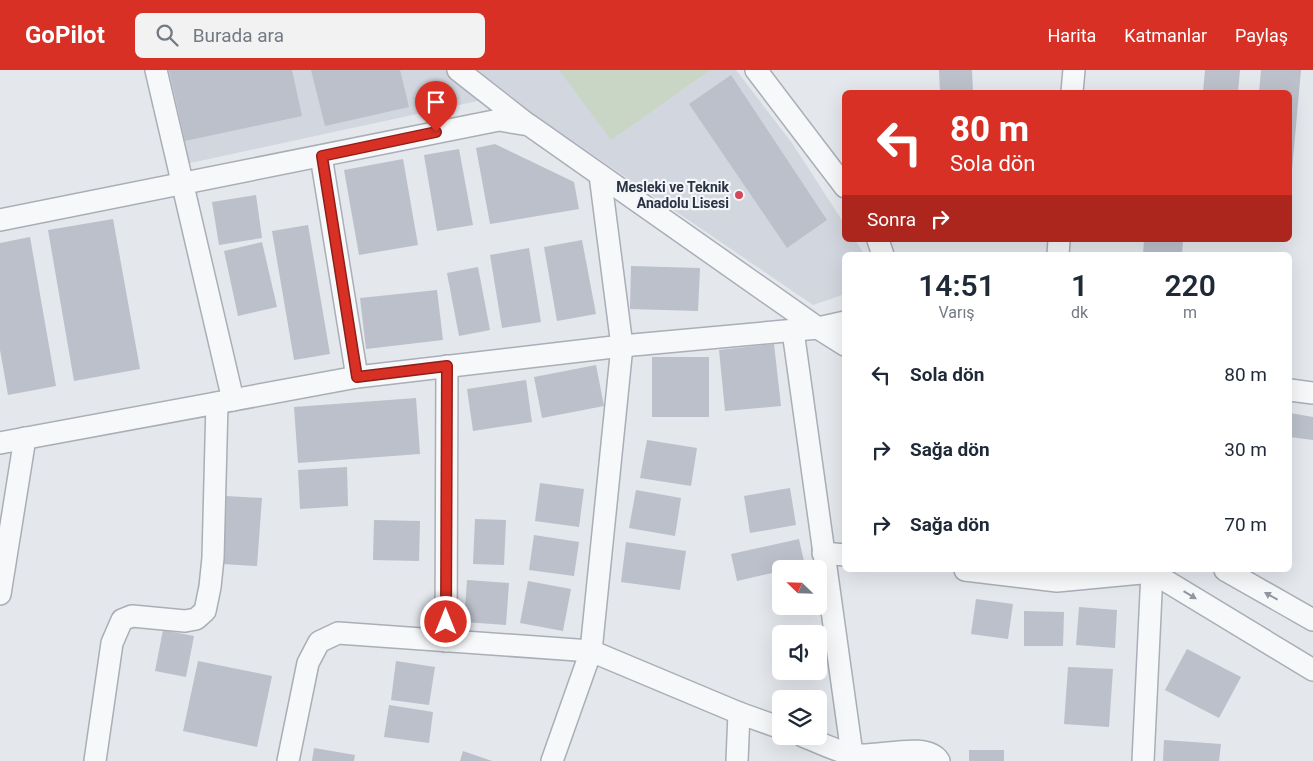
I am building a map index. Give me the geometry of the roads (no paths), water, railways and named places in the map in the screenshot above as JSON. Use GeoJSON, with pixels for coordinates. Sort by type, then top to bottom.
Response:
{"type":"FeatureCollection","features":[{"type":"Feature","properties":{"kind":"street"},"geometry":{"type":"LineString","coordinates":[[95,761],[112,643],[122,620],[132,616],[196,619],[205,611],[210,587],[225,401],[182,185],[156,70]]}},
{"type":"Feature","properties":{"kind":"street"},"geometry":{"type":"LineString","coordinates":[[458,70],[530,125],[842,343]]}},
{"type":"Feature","properties":{"kind":"street"},"geometry":{"type":"LineString","coordinates":[[756,70],[842,183]]}},
{"type":"Feature","properties":{"kind":"street"},"geometry":{"type":"LineString","coordinates":[[1072,90],[1074,70]]}},
{"type":"Feature","properties":{"kind":"street"},"geometry":{"type":"LineString","coordinates":[[0,220],[182,185],[498,120],[530,125]]}},
{"type":"Feature","properties":{"kind":"street"},"geometry":{"type":"LineString","coordinates":[[322,156],[357,377]]}},
{"type":"Feature","properties":{"kind":"street"},"geometry":{"type":"LineString","coordinates":[[552,761],[591,650],[622,346],[600,174]]}},
{"type":"Feature","properties":{"kind":"street"},"geometry":{"type":"LineString","coordinates":[[0,441],[357,377],[622,346],[794,331],[842,323]]}},
{"type":"Feature","properties":{"kind":"street"},"geometry":{"type":"LineString","coordinates":[[794,331],[852,754]]}},
{"type":"Feature","properties":{"kind":"street"},"geometry":{"type":"LineString","coordinates":[[446,641],[447,366]]}},
{"type":"Feature","properties":{"kind":"street"},"geometry":{"type":"LineString","coordinates":[[1292,390],[1313,393]]}},
{"type":"Feature","properties":{"kind":"street"},"geometry":{"type":"LineString","coordinates":[[0,594],[25,438]]}},
{"type":"Feature","properties":{"kind":"street"},"geometry":{"type":"LineString","coordinates":[[824,553],[842,555]]}},
{"type":"Feature","properties":{"kind":"street"},"geometry":{"type":"LineString","coordinates":[[982,572],[1057,581],[1141,572]]}},
{"type":"Feature","properties":{"kind":"street"},"geometry":{"type":"LineString","coordinates":[[1143,761],[1150,572]]}},
{"type":"Feature","properties":{"kind":"street"},"geometry":{"type":"LineString","coordinates":[[1152,572],[1313,670]]}},
{"type":"Feature","properties":{"kind":"street"},"geometry":{"type":"LineString","coordinates":[[1229,572],[1313,620]]}},
{"type":"Feature","properties":{"kind":"street"},"geometry":{"type":"LineString","coordinates":[[288,761],[308,663],[319,642],[338,632],[591,650],[772,725]]}},
{"type":"Feature","properties":{"kind":"street"},"geometry":{"type":"LineString","coordinates":[[736,761],[739,712]]}},
{"type":"Feature","properties":{"kind":"street"},"geometry":{"type":"LineString","coordinates":[[827,745],[852,754],[922,750],[937,757],[940,761]]}},
{"type":"Feature","properties":{"kind":"place","name":"Mesleki ve Teknik Anadolu Lisesi"},"geometry":{"type":"Point","coordinates":[739,195]}}]}
